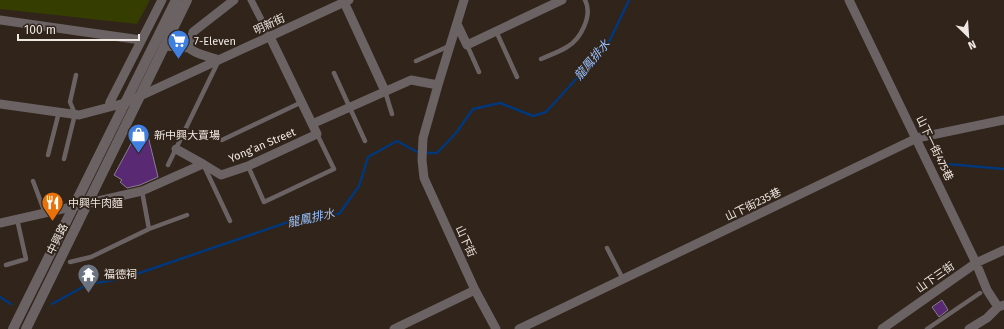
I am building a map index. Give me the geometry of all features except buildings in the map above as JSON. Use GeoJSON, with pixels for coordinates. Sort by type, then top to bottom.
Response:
{"type":"FeatureCollection","features":[{"type":"Feature","properties":{"kind":"street"},"geometry":{"type":"LineString","coordinates":[[109,107],[110,102],[162,0]]}},
{"type":"Feature","properties":{"kind":"street"},"geometry":{"type":"LineString","coordinates":[[133,99],[176,0]]}},
{"type":"Feature","properties":{"kind":"street"},"geometry":{"type":"LineString","coordinates":[[133,99],[165,46],[187,0]]}},
{"type":"Feature","properties":{"kind":"street"},"geometry":{"type":"LineString","coordinates":[[189,48],[193,32],[234,0]]}},
{"type":"Feature","properties":{"kind":"street"},"geometry":{"type":"LineString","coordinates":[[251,0],[317,134]]}},
{"type":"Feature","properties":{"kind":"street"},"geometry":{"type":"LineString","coordinates":[[312,124],[410,80],[438,85],[464,0]]}},
{"type":"Feature","properties":{"kind":"street"},"geometry":{"type":"LineString","coordinates":[[457,24],[467,45],[562,0]]}},
{"type":"Feature","properties":{"kind":"street","name":"山下一街475巷"},"geometry":{"type":"LineString","coordinates":[[849,0],[917,138],[976,263],[987,290],[1001,306]]}},
{"type":"Feature","properties":{"kind":"street"},"geometry":{"type":"LineString","coordinates":[[347,1],[385,91]]}},
{"type":"Feature","properties":{"kind":"street","name":"明新街"},"geometry":{"type":"LineString","coordinates":[[0,104],[79,115],[109,107],[133,99],[347,1]]}},
{"type":"Feature","properties":{"kind":"street"},"geometry":{"type":"LineString","coordinates":[[0,20],[141,40]]}},
{"type":"Feature","properties":{"kind":"street"},"geometry":{"type":"LineString","coordinates":[[165,46],[189,48],[195,53],[218,60]]}},
{"type":"Feature","properties":{"kind":"street","name":"山下街"},"geometry":{"type":"LineString","coordinates":[[438,85],[422,145],[424,178],[475,290],[496,329]]}},
{"type":"Feature","properties":{"kind":"street","name":"中興路"},"geometry":{"type":"LineString","coordinates":[[26,329],[88,202],[133,99]]}},
{"type":"Feature","properties":{"kind":"street","name":"中興路"},"geometry":{"type":"LineString","coordinates":[[13,329],[73,207],[133,99]]}},
{"type":"Feature","properties":{"kind":"street","name":"山下街235巷"},"geometry":{"type":"LineString","coordinates":[[519,329],[917,138],[1004,120]]}},
{"type":"Feature","properties":{"kind":"street","name":"Yong’an Street"},"geometry":{"type":"LineString","coordinates":[[176,149],[221,175],[248,166],[317,134]]}},
{"type":"Feature","properties":{"kind":"street"},"geometry":{"type":"LineString","coordinates":[[0,223],[142,191],[203,164]]}},
{"type":"Feature","properties":{"kind":"street","name":"山下三街"},"geometry":{"type":"LineString","coordinates":[[882,329],[976,263],[1004,250]]}},
{"type":"Feature","properties":{"kind":"street"},"geometry":{"type":"LineString","coordinates":[[394,329],[475,290]]}},
{"type":"Feature","properties":{"kind":"street"},"geometry":{"type":"LineString","coordinates":[[969,329],[980,326],[1001,306]]}},
{"type":"Feature","properties":{"kind":"lane"},"geometry":{"type":"LineString","coordinates":[[541,59],[568,47],[583,29],[587,17],[585,0]]}},
{"type":"Feature","properties":{"kind":"lane"},"geometry":{"type":"LineString","coordinates":[[496,31],[517,77]]}},
{"type":"Feature","properties":{"kind":"lane"},"geometry":{"type":"LineString","coordinates":[[416,61],[451,45]]}},
{"type":"Feature","properties":{"kind":"lane"},"geometry":{"type":"LineString","coordinates":[[467,45],[479,72]]}},
{"type":"Feature","properties":{"kind":"lane"},"geometry":{"type":"LineString","coordinates":[[168,165],[218,60]]}},
{"type":"Feature","properties":{"kind":"lane"},"geometry":{"type":"LineString","coordinates":[[334,73],[365,141]]}},
{"type":"Feature","properties":{"kind":"lane"},"geometry":{"type":"LineString","coordinates":[[64,159],[75,114],[70,102],[76,75]]}},
{"type":"Feature","properties":{"kind":"lane"},"geometry":{"type":"LineString","coordinates":[[385,91],[392,114]]}},
{"type":"Feature","properties":{"kind":"lane"},"geometry":{"type":"LineString","coordinates":[[222,140],[302,102]]}},
{"type":"Feature","properties":{"kind":"lane"},"geometry":{"type":"LineString","coordinates":[[48,155],[59,112]]}},
{"type":"Feature","properties":{"kind":"lane"},"geometry":{"type":"LineString","coordinates":[[248,166],[264,202],[334,169],[317,134]]}},
{"type":"Feature","properties":{"kind":"lane"},"geometry":{"type":"LineString","coordinates":[[203,164],[230,221]]}},
{"type":"Feature","properties":{"kind":"lane"},"geometry":{"type":"LineString","coordinates":[[32,181],[45,213]]}},
{"type":"Feature","properties":{"kind":"lane"},"geometry":{"type":"LineString","coordinates":[[142,191],[149,229]]}},
{"type":"Feature","properties":{"kind":"lane"},"geometry":{"type":"LineString","coordinates":[[70,262],[91,257],[149,229],[187,215]]}},
{"type":"Feature","properties":{"kind":"lane"},"geometry":{"type":"LineString","coordinates":[[6,265],[26,259],[17,219]]}},
{"type":"Feature","properties":{"kind":"lane"},"geometry":{"type":"LineString","coordinates":[[607,248],[623,279]]}},
{"type":"Feature","properties":{"kind":"lane"},"geometry":{"type":"LineString","coordinates":[[927,329],[980,293]]}},
{"type":"Feature","properties":{"kind":"green space"},"geometry":{"type":"Polygon","coordinates":[[[0,0],[150,0],[137,24],[0,9],[0,0]]]}},
{"type":"Feature","properties":{"kind":"waterway","name":"龍鳳排水"},"geometry":{"type":"LineString","coordinates":[[52,304],[88,284],[122,279],[300,218],[339,214],[359,186],[368,157],[397,141],[419,153],[437,153],[456,133],[473,109],[500,103],[533,116],[546,112],[608,44],[629,0]]}},
{"type":"Feature","properties":{"kind":"waterway"},"geometry":{"type":"LineString","coordinates":[[936,163],[1004,169]]}},
{"type":"Feature","properties":{"kind":"waterway","name":"龍鳳排水"},"geometry":{"type":"LineString","coordinates":[[0,297],[11,304]]}},
{"type":"Feature","properties":{"kind":"place","name":"7-Eleven"},"geometry":{"type":"Point","coordinates":[179,60]}},
{"type":"Feature","properties":{"kind":"place","name":"新中興大賣場"},"geometry":{"type":"Point","coordinates":[139,154]}},
{"type":"Feature","properties":{"kind":"place","name":"中興牛肉麵"},"geometry":{"type":"Point","coordinates":[52,222]}},
{"type":"Feature","properties":{"kind":"place","name":"福德祠"},"geometry":{"type":"Point","coordinates":[89,294]}}]}
